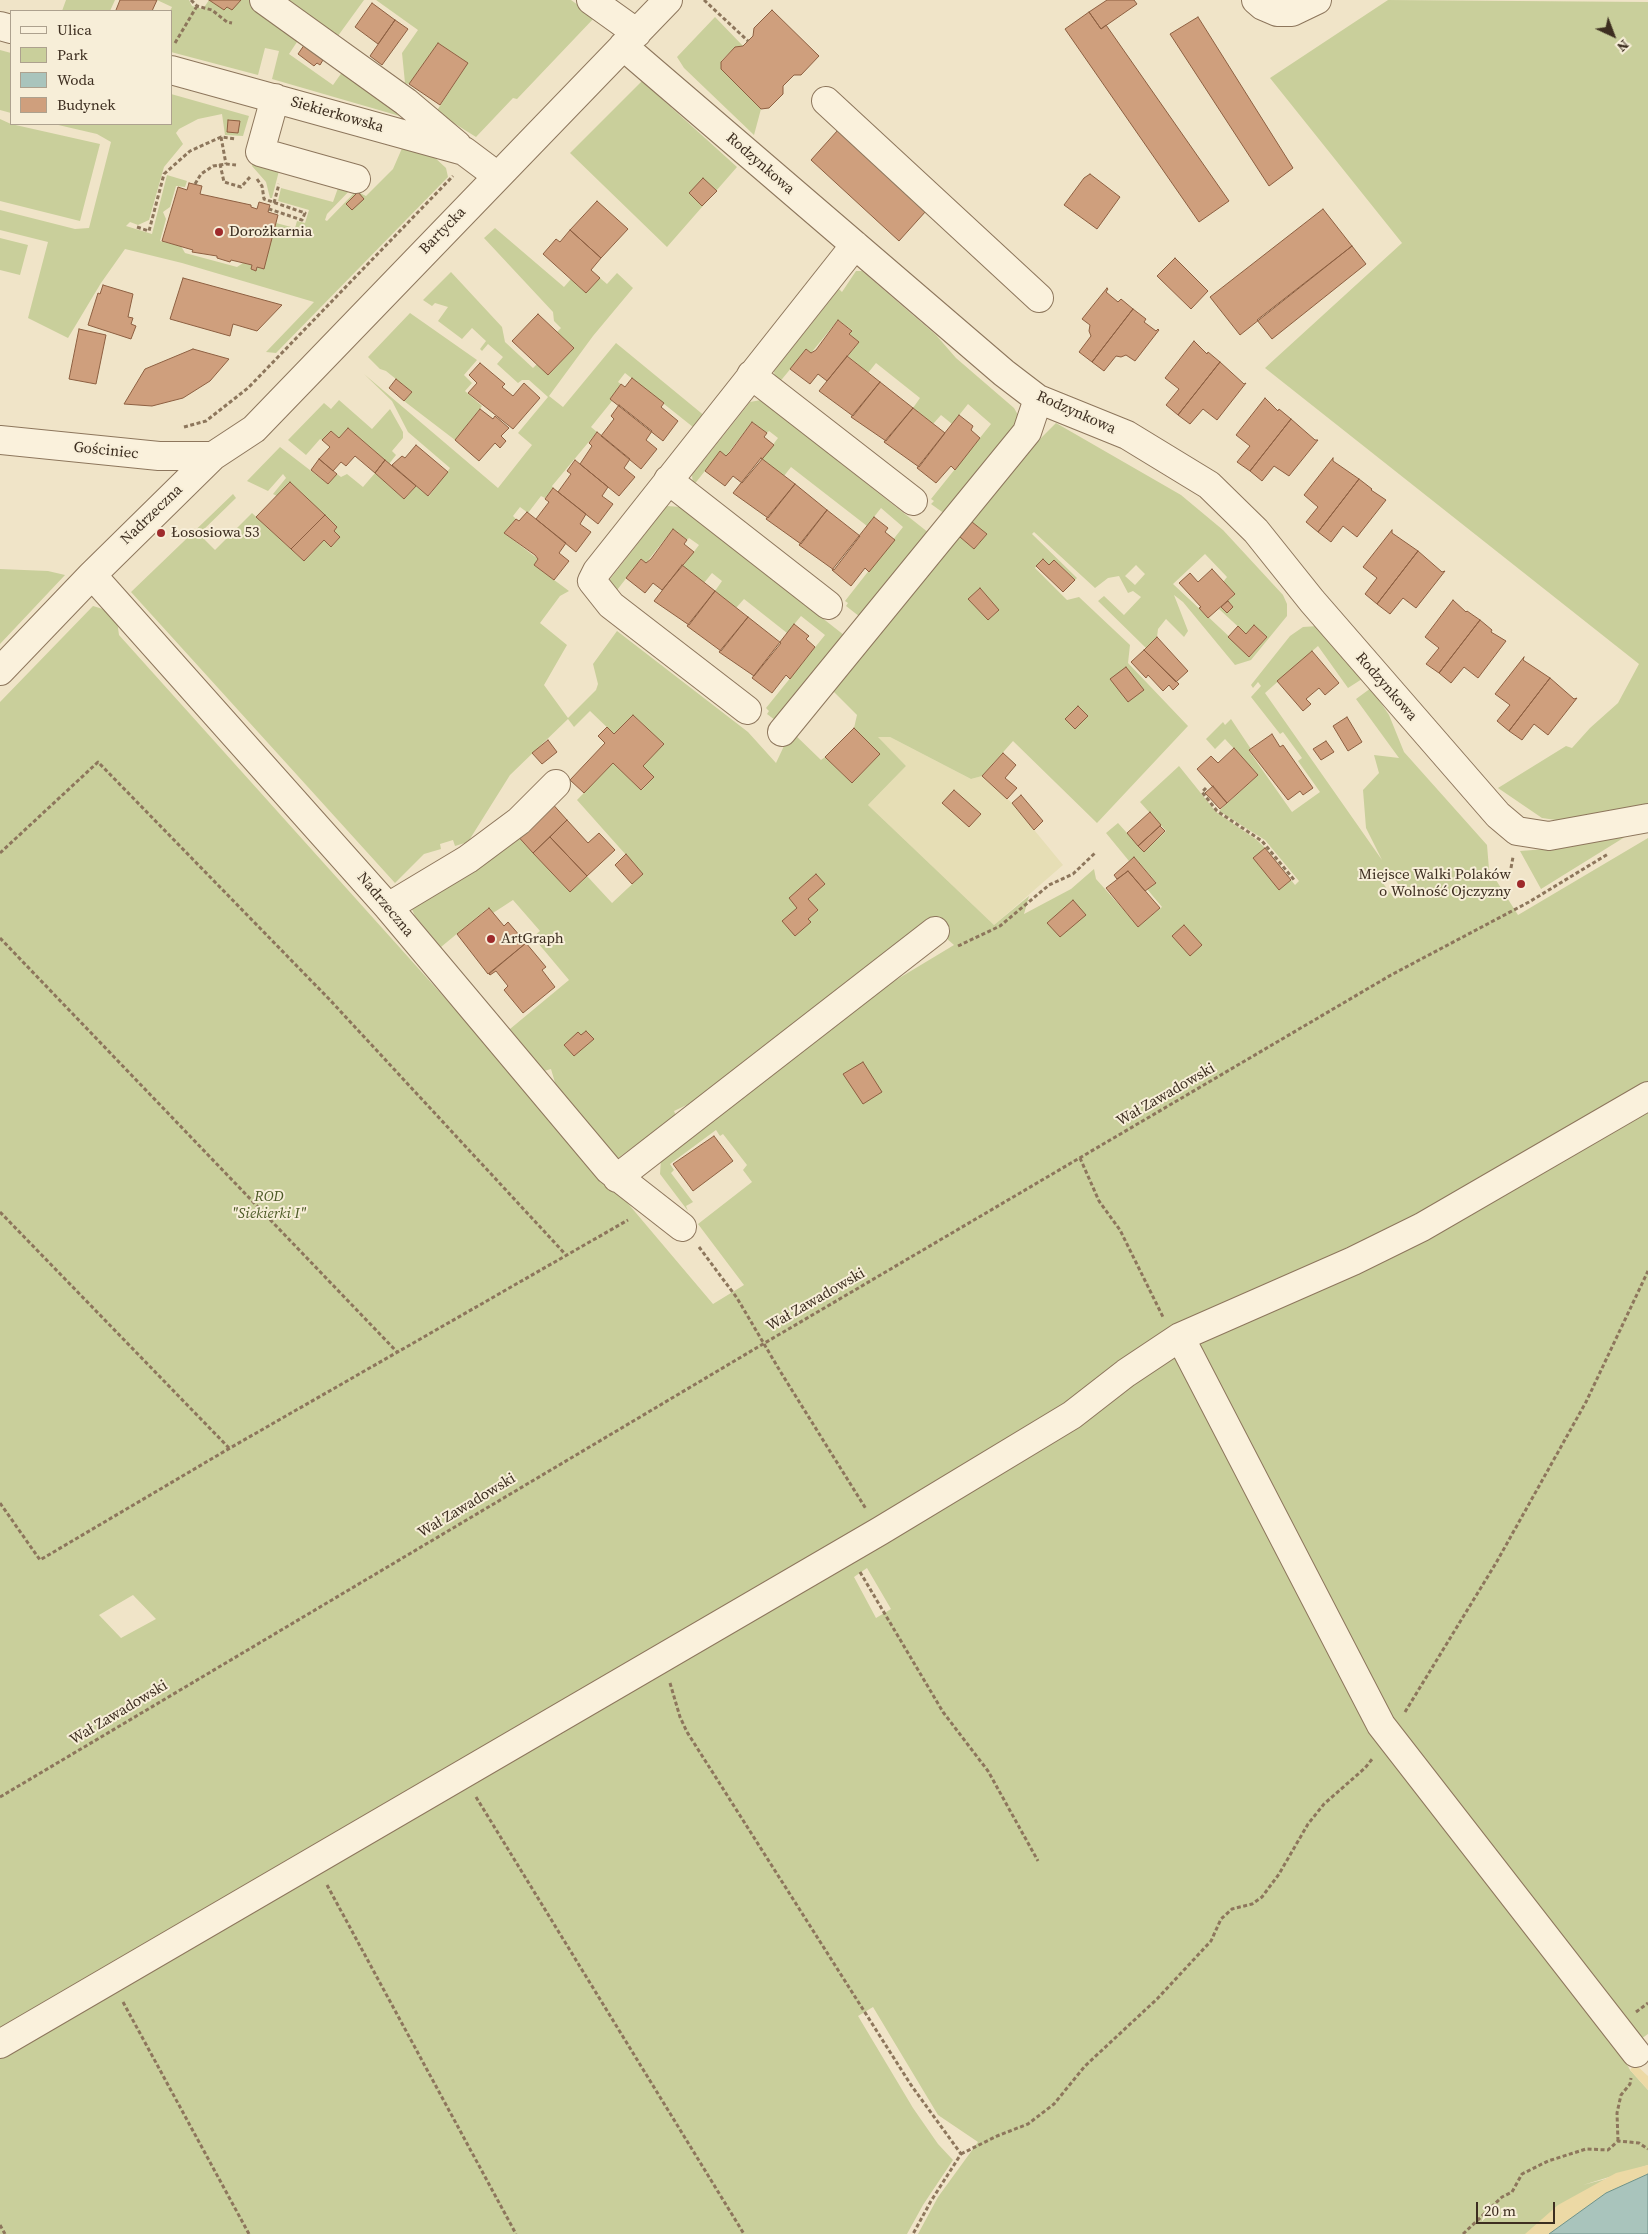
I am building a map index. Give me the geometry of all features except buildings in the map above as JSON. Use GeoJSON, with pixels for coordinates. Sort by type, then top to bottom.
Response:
{"type":"FeatureCollection","features":[{"type":"Feature","properties":{"kind":"street"},"geometry":{"type":"LineString","coordinates":[[264,0],[406,102],[468,154]]}},
{"type":"Feature","properties":{"kind":"street","name":"Rodzynkowa"},"geometry":{"type":"LineString","coordinates":[[591,0],[630,40],[855,245],[1004,373],[1038,399],[1127,435],[1209,485],[1256,531],[1312,601],[1455,766],[1498,815],[1517,831],[1549,836],[1648,818]]}},
{"type":"Feature","properties":{"kind":"street","name":"Bartycka"},"geometry":{"type":"LineString","coordinates":[[213,456],[254,428],[496,175],[668,0]]}},
{"type":"Feature","properties":{"kind":"street"},"geometry":{"type":"LineString","coordinates":[[1256,0],[1263,6],[1277,12],[1292,12],[1317,0]]}},
{"type":"Feature","properties":{"kind":"street","name":"Siekierkowska"},"geometry":{"type":"LineString","coordinates":[[172,70],[468,154],[496,175]]}},
{"type":"Feature","properties":{"kind":"street"},"geometry":{"type":"LineString","coordinates":[[275,98],[260,152],[356,178]]}},
{"type":"Feature","properties":{"kind":"street"},"geometry":{"type":"LineString","coordinates":[[826,101],[1039,298]]}},
{"type":"Feature","properties":{"kind":"street"},"geometry":{"type":"LineString","coordinates":[[748,710],[611,605],[592,581],[597,571],[668,480],[855,245]]}},
{"type":"Feature","properties":{"kind":"street"},"geometry":{"type":"LineString","coordinates":[[751,375],[913,501]]}},
{"type":"Feature","properties":{"kind":"street"},"geometry":{"type":"LineString","coordinates":[[782,732],[1027,432],[1038,399]]}},
{"type":"Feature","properties":{"kind":"street","name":"Gościniec"},"geometry":{"type":"LineString","coordinates":[[0,440],[159,456],[213,456]]}},
{"type":"Feature","properties":{"kind":"street","name":"Nadrzeczna"},"geometry":{"type":"LineString","coordinates":[[0,671],[92,574],[213,456]]}},
{"type":"Feature","properties":{"kind":"street"},"geometry":{"type":"LineString","coordinates":[[668,480],[828,605]]}},
{"type":"Feature","properties":{"kind":"street","name":"Nadrzeczna"},"geometry":{"type":"LineString","coordinates":[[92,574],[388,907],[617,1178],[682,1228]]}},
{"type":"Feature","properties":{"kind":"street"},"geometry":{"type":"LineString","coordinates":[[388,907],[468,858],[512,826],[556,784]]}},
{"type":"Feature","properties":{"kind":"street"},"geometry":{"type":"LineString","coordinates":[[617,1178],[935,931]]}},
{"type":"Feature","properties":{"kind":"street"},"geometry":{"type":"LineString","coordinates":[[0,2044],[880,1531],[1072,1415],[1126,1373],[1177,1339],[1353,1261],[1422,1227],[1648,1096]]}},
{"type":"Feature","properties":{"kind":"street"},"geometry":{"type":"LineString","coordinates":[[1177,1339],[1381,1725],[1636,2053]]}},
{"type":"Feature","properties":{"kind":"path"},"geometry":{"type":"LineString","coordinates":[[192,0],[197,6],[212,10],[226,22],[232,23]]}},
{"type":"Feature","properties":{"kind":"path"},"geometry":{"type":"LineString","coordinates":[[704,0],[748,41]]}},
{"type":"Feature","properties":{"kind":"path"},"geometry":{"type":"LineString","coordinates":[[172,48],[197,6]]}},
{"type":"Feature","properties":{"kind":"path"},"geometry":{"type":"LineString","coordinates":[[138,227],[149,231],[164,174],[190,151],[221,137],[226,164]]}},
{"type":"Feature","properties":{"kind":"path"},"geometry":{"type":"LineString","coordinates":[[176,430],[206,421],[248,388],[468,154]]}},
{"type":"Feature","properties":{"kind":"path"},"geometry":{"type":"LineString","coordinates":[[220,164],[224,182],[241,187],[253,174]]}},
{"type":"Feature","properties":{"kind":"path"},"geometry":{"type":"LineString","coordinates":[[195,184],[201,174],[220,164],[243,167]]}},
{"type":"Feature","properties":{"kind":"path"},"geometry":{"type":"LineString","coordinates":[[248,169],[262,186],[264,201],[304,213],[302,220],[269,209]]}},
{"type":"Feature","properties":{"kind":"path"},"geometry":{"type":"LineString","coordinates":[[0,853],[98,762],[330,1000],[568,1256]]}},
{"type":"Feature","properties":{"kind":"path"},"geometry":{"type":"LineString","coordinates":[[1206,788],[1202,792],[1217,812],[1262,841],[1295,881]]}},
{"type":"Feature","properties":{"kind":"path","name":"Wał Zawadowski"},"geometry":{"type":"LineString","coordinates":[[0,1797],[1383,980],[1529,902],[1614,851]]}},
{"type":"Feature","properties":{"kind":"path"},"geometry":{"type":"LineString","coordinates":[[935,931],[956,946],[1000,926],[1048,885],[1073,874],[1095,853]]}},
{"type":"Feature","properties":{"kind":"path"},"geometry":{"type":"LineString","coordinates":[[0,938],[398,1353]]}},
{"type":"Feature","properties":{"kind":"path"},"geometry":{"type":"LineString","coordinates":[[1080,1158],[1099,1201],[1120,1230],[1177,1339]]}},
{"type":"Feature","properties":{"kind":"path"},"geometry":{"type":"LineString","coordinates":[[0,1212],[230,1448]]}},
{"type":"Feature","properties":{"kind":"path"},"geometry":{"type":"LineString","coordinates":[[0,1503],[40,1560],[230,1448],[630,1219]]}},
{"type":"Feature","properties":{"kind":"path"},"geometry":{"type":"LineString","coordinates":[[682,1228],[737,1298],[880,1531]]}},
{"type":"Feature","properties":{"kind":"path"},"geometry":{"type":"LineString","coordinates":[[913,2234],[930,2201],[962,2154],[997,2136],[1028,2124],[1054,2104],[1085,2066],[1157,1999],[1211,1942],[1221,1918],[1232,1909],[1252,1904],[1262,1897],[1280,1874],[1308,1824],[1324,1804],[1365,1768],[1389,1737],[1496,1564],[1586,1402],[1648,1271]]}},
{"type":"Feature","properties":{"kind":"path"},"geometry":{"type":"LineString","coordinates":[[847,1550],[943,1712],[988,1771],[1038,1861]]}},
{"type":"Feature","properties":{"kind":"path"},"geometry":{"type":"LineString","coordinates":[[663,1658],[680,1717],[687,1732],[911,2085],[962,2154]]}},
{"type":"Feature","properties":{"kind":"path"},"geometry":{"type":"LineString","coordinates":[[463,1775],[744,2234]]}},
{"type":"Feature","properties":{"kind":"path"},"geometry":{"type":"LineString","coordinates":[[342,1912],[516,2234]]}},
{"type":"Feature","properties":{"kind":"path"},"geometry":{"type":"LineString","coordinates":[[110,1980],[146,2041],[249,2234]]}},
{"type":"Feature","properties":{"kind":"path"},"geometry":{"type":"LineString","coordinates":[[1618,2141],[1617,2113],[1622,2094],[1630,2084],[1636,2053]]}},
{"type":"Feature","properties":{"kind":"path"},"geometry":{"type":"LineString","coordinates":[[1464,2234],[1502,2197],[1512,2192],[1522,2174],[1548,2161],[1586,2149],[1608,2150],[1618,2141],[1639,2143],[1648,2149]]}},
{"type":"Feature","properties":{"kind":"path"},"geometry":{"type":"LineString","coordinates":[[0,2225],[5,2234]]}},
{"type":"Feature","properties":{"kind":"shaded area"},"geometry":{"type":"Polygon","coordinates":[[[877,737],[890,737],[971,779],[982,776],[1012,803],[1063,865],[994,925],[868,805],[906,766],[877,737]]]}},
{"type":"Feature","properties":{"kind":"green space"},"geometry":{"type":"Polygon","coordinates":[[[66,0],[115,0],[110,10],[62,10],[66,0]]]}},
{"type":"Feature","properties":{"kind":"green space"},"geometry":{"type":"Polygon","coordinates":[[[157,0],[189,0],[192,6],[203,9],[209,0],[224,10],[227,7],[232,9],[241,0],[252,0],[301,36],[289,54],[333,85],[345,68],[410,119],[272,79],[279,51],[265,48],[258,75],[172,52],[170,10],[172,7],[157,0]]]}},
{"type":"Feature","properties":{"kind":"green space"},"geometry":{"type":"Polygon","coordinates":[[[280,0],[364,0],[335,40],[280,0]]]}},
{"type":"Feature","properties":{"kind":"green space"},"geometry":{"type":"Polygon","coordinates":[[[376,0],[571,0],[595,17],[517,99],[513,98],[476,137],[436,112],[468,63],[438,43],[409,84],[405,83],[402,53],[418,30],[376,0]]]}},
{"type":"Feature","properties":{"kind":"green space"},"geometry":{"type":"Polygon","coordinates":[[[1388,0],[1648,2],[1648,812],[1570,822],[1542,818],[1498,788],[1566,746],[1572,748],[1590,728],[1618,703],[1639,664],[1265,368],[1402,243],[1270,78],[1388,0]]]}},
{"type":"Feature","properties":{"kind":"green space"},"geometry":{"type":"Polygon","coordinates":[[[715,17],[743,46],[735,47],[721,61],[721,69],[761,109],[754,135],[684,68],[677,57],[715,17]]]}},
{"type":"Feature","properties":{"kind":"green space"},"geometry":{"type":"Polygon","coordinates":[[[0,50],[10,53],[10,113],[0,110],[0,50]]]}},
{"type":"Feature","properties":{"kind":"green space"},"geometry":{"type":"Polygon","coordinates":[[[642,81],[737,167],[667,247],[570,153],[642,81]]]}},
{"type":"Feature","properties":{"kind":"green space"},"geometry":{"type":"Polygon","coordinates":[[[172,94],[249,116],[243,136],[225,135],[222,114],[198,119],[179,129],[176,133],[183,144],[164,167],[149,220],[138,225],[130,222],[126,226],[152,234],[167,175],[187,181],[185,187],[176,186],[170,207],[163,212],[166,219],[160,241],[181,246],[185,253],[237,267],[243,263],[252,265],[251,269],[256,271],[257,267],[263,269],[276,223],[295,228],[297,221],[305,223],[309,210],[278,201],[281,188],[333,202],[338,188],[353,187],[327,214],[325,220],[327,221],[356,191],[366,196],[393,169],[403,146],[433,156],[446,168],[448,177],[276,353],[266,352],[314,302],[182,263],[125,249],[101,283],[68,338],[28,318],[48,242],[0,230],[0,210],[75,229],[89,228],[111,142],[97,134],[58,125],[172,125],[172,94]]]}},
{"type":"Feature","properties":{"kind":"green space"},"geometry":{"type":"Polygon","coordinates":[[[0,119],[10,125],[100,144],[80,221],[0,201],[0,119]]]}},
{"type":"Feature","properties":{"kind":"green space"},"geometry":{"type":"Polygon","coordinates":[[[254,160],[280,167],[272,198],[270,198],[266,182],[252,166],[254,160]]]}},
{"type":"Feature","properties":{"kind":"green space","name":"ROD \"Siekierki I\""},"geometry":{"type":"Polygon","coordinates":[[[495,228],[564,287],[571,279],[586,293],[600,278],[607,284],[617,273],[633,288],[593,336],[549,396],[563,407],[616,343],[706,417],[693,427],[625,373],[618,382],[621,384],[610,399],[612,401],[591,427],[597,432],[552,486],[553,488],[545,498],[541,496],[528,513],[520,507],[513,516],[516,519],[504,533],[538,559],[534,565],[569,591],[560,596],[540,623],[567,645],[544,685],[568,718],[596,690],[598,684],[593,664],[617,631],[748,732],[776,763],[791,731],[821,760],[825,757],[852,783],[880,754],[854,728],[857,715],[829,687],[1034,445],[1056,423],[1181,495],[1223,530],[1283,595],[1287,604],[1287,616],[1251,660],[1235,665],[1183,602],[1174,595],[1188,631],[1184,637],[1166,619],[1158,629],[1157,637],[1146,648],[1098,601],[1104,596],[1124,615],[1141,597],[1133,591],[1128,593],[1119,576],[1108,578],[1095,588],[1034,532],[1032,534],[1077,578],[1075,580],[1054,560],[1049,565],[1043,559],[1035,568],[1067,600],[1079,597],[1130,645],[1128,663],[1188,726],[1097,823],[1013,741],[982,776],[971,779],[890,737],[878,737],[906,766],[868,805],[994,925],[1029,896],[1024,914],[1071,889],[1094,869],[1096,879],[1138,926],[1162,907],[1147,889],[1156,882],[1135,858],[1129,861],[1106,833],[1118,823],[1144,852],[1166,831],[1140,802],[1179,766],[1216,812],[1257,840],[1265,848],[1279,890],[1291,880],[1295,885],[1299,881],[1265,840],[1219,811],[1258,775],[1225,739],[1215,749],[1206,739],[1223,722],[1225,725],[1231,719],[1251,749],[1249,751],[1292,812],[1320,792],[1298,761],[1302,758],[1283,732],[1280,734],[1251,697],[1261,686],[1258,682],[1253,688],[1251,685],[1290,636],[1303,627],[1318,626],[1363,673],[1362,679],[1348,688],[1318,646],[1265,693],[1382,860],[1366,828],[1363,790],[1379,773],[1374,755],[1399,758],[1356,699],[1371,688],[1389,715],[1404,752],[1487,845],[1489,869],[1518,915],[1648,838],[1648,2034],[1621,2053],[1630,2070],[1648,2090],[1648,2165],[1583,2185],[1648,2168],[1648,2174],[1606,2193],[1549,2234],[918,2234],[938,2197],[978,2142],[938,2115],[873,2007],[858,2016],[913,2108],[938,2144],[953,2160],[923,2205],[907,2234],[0,2234],[0,702],[93,606],[106,610],[117,621],[119,635],[603,1174],[713,1304],[744,1285],[698,1224],[752,1182],[743,1170],[747,1165],[723,1134],[720,1136],[716,1130],[670,1164],[674,1170],[671,1173],[693,1202],[686,1206],[688,1211],[660,1174],[661,1159],[742,1099],[886,986],[954,945],[930,924],[693,1102],[674,1111],[676,1116],[618,1158],[556,1086],[551,1069],[544,1071],[510,1029],[569,980],[533,937],[540,931],[513,900],[493,913],[488,908],[441,947],[415,916],[410,905],[515,833],[570,891],[587,876],[612,903],[643,874],[577,800],[613,763],[642,790],[654,777],[643,766],[663,744],[633,715],[614,734],[590,711],[574,727],[568,719],[510,775],[468,842],[455,846],[453,840],[440,844],[441,849],[424,854],[395,883],[131,592],[233,494],[236,498],[199,534],[215,550],[252,513],[304,561],[324,540],[331,547],[340,537],[334,531],[337,527],[291,483],[277,496],[273,494],[286,478],[283,474],[268,491],[247,481],[280,447],[328,484],[337,474],[341,477],[347,474],[363,487],[375,473],[404,499],[416,486],[429,496],[450,468],[408,432],[392,401],[364,374],[498,488],[532,445],[518,433],[548,397],[529,380],[522,380],[518,383],[497,364],[503,357],[488,344],[482,351],[480,349],[486,341],[472,328],[462,339],[438,321],[448,307],[435,303],[432,306],[423,300],[451,272],[502,327],[505,342],[533,368],[537,364],[548,375],[574,348],[557,332],[561,328],[554,321],[553,312],[484,238],[495,228]],[[972,522],[960,537],[974,549],[987,534],[972,522]],[[1205,554],[1173,584],[1250,656],[1267,637],[1254,625],[1246,634],[1219,609],[1221,607],[1227,612],[1233,607],[1228,601],[1235,594],[1223,582],[1227,577],[1205,554]],[[1136,565],[1125,576],[1135,585],[1145,574],[1136,565]],[[1388,869],[1378,877],[1395,899],[1405,894],[1388,869]],[[867,1568],[854,1577],[876,1618],[891,1609],[867,1568]],[[133,1595],[99,1615],[121,1638],[156,1619],[133,1595]]]}},
{"type":"Feature","properties":{"kind":"green space"},"geometry":{"type":"Polygon","coordinates":[[[0,238],[28,245],[20,275],[0,270],[0,238]]]}},
{"type":"Feature","properties":{"kind":"green space"},"geometry":{"type":"Polygon","coordinates":[[[856,271],[862,271],[936,335],[956,358],[1014,408],[1018,415],[1019,423],[945,514],[931,504],[934,501],[931,499],[991,424],[968,404],[952,424],[941,415],[933,424],[913,408],[920,398],[876,363],[868,373],[848,356],[859,342],[849,334],[852,330],[838,320],[811,353],[806,350],[778,384],[775,381],[774,371],[839,289],[842,292],[856,271]]]}},
{"type":"Feature","properties":{"kind":"green space"},"geometry":{"type":"Polygon","coordinates":[[[410,313],[477,360],[464,375],[472,383],[465,391],[482,406],[455,440],[404,401],[412,392],[386,371],[380,369],[368,357],[410,313]]]}},
{"type":"Feature","properties":{"kind":"green space"},"geometry":{"type":"Polygon","coordinates":[[[339,400],[372,429],[390,409],[403,432],[403,438],[392,451],[396,455],[389,464],[348,428],[339,438],[331,431],[322,440],[320,439],[306,455],[288,440],[324,403],[331,409],[339,400]]]}},
{"type":"Feature","properties":{"kind":"green space"},"geometry":{"type":"Polygon","coordinates":[[[761,400],[929,533],[864,620],[846,606],[848,603],[845,601],[903,527],[881,508],[867,526],[791,467],[784,476],[762,459],[778,438],[769,431],[767,433],[752,422],[726,456],[720,452],[693,486],[692,475],[750,402],[761,400]]]}},
{"type":"Feature","properties":{"kind":"green space"},"geometry":{"type":"Polygon","coordinates":[[[667,506],[681,507],[849,639],[779,723],[767,714],[769,711],[766,708],[825,635],[801,616],[787,633],[744,599],[736,608],[715,591],[722,581],[712,573],[704,583],[683,566],[699,545],[689,538],[687,540],[673,529],[646,563],[641,559],[614,594],[611,591],[610,579],[667,506]]]}},
{"type":"Feature","properties":{"kind":"green space"},"geometry":{"type":"Polygon","coordinates":[[[0,569],[48,571],[65,575],[0,644],[0,569]]]}},
{"type":"Feature","properties":{"kind":"green space"},"geometry":{"type":"Polygon","coordinates":[[[1641,827],[1541,889],[1520,851],[1559,848],[1641,827]]]}},
{"type":"Feature","properties":{"kind":"sand"},"geometry":{"type":"Polygon","coordinates":[[[1635,2064],[1648,2076],[1648,2090],[1630,2070],[1635,2064]]]}},
{"type":"Feature","properties":{"kind":"sand"},"geometry":{"type":"Polygon","coordinates":[[[1648,2165],[1648,2174],[1606,2193],[1549,2234],[1525,2234],[1558,2205],[1616,2173],[1648,2165]]]}},
{"type":"Feature","properties":{"kind":"water"},"geometry":{"type":"Polygon","coordinates":[[[1648,2174],[1648,2234],[1549,2234],[1606,2193],[1648,2174]]]}},
{"type":"Feature","properties":{"kind":"place","name":"Dorożkarnia"},"geometry":{"type":"Point","coordinates":[219,232]}},
{"type":"Feature","properties":{"kind":"place","name":"Łososiowa 53"},"geometry":{"type":"Point","coordinates":[161,533]}},
{"type":"Feature","properties":{"kind":"place","name":"Miejsce Walki Polaków o Wolność Ojczyzny"},"geometry":{"type":"Point","coordinates":[1521,884]}},
{"type":"Feature","properties":{"kind":"place","name":"ArtGraph"},"geometry":{"type":"Point","coordinates":[491,939]}}]}
